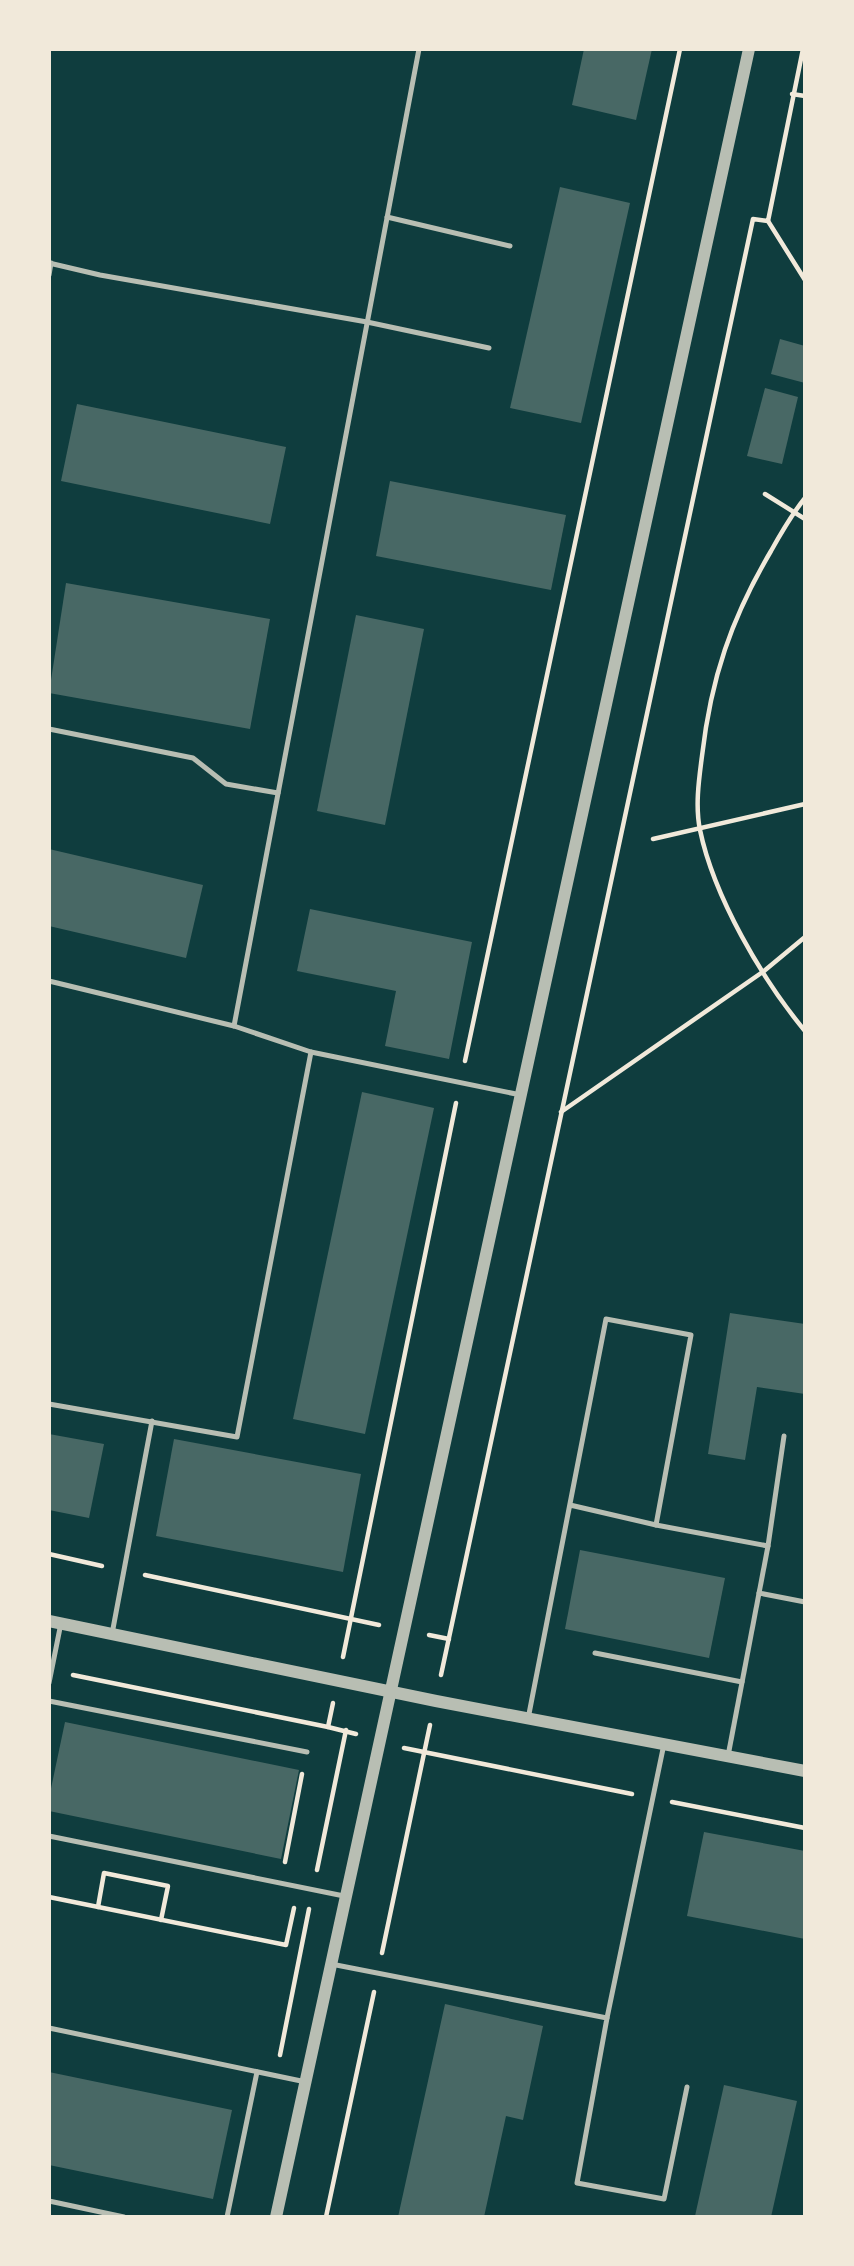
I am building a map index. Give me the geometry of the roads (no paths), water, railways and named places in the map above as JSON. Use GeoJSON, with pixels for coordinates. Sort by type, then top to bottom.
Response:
{"type":"FeatureCollection","features":[{"type":"Feature","properties":{"kind":"street"},"geometry":{"type":"LineString","coordinates":[[276,2217],[749,49]]}},
{"type":"Feature","properties":{"kind":"street"},"geometry":{"type":"LineString","coordinates":[[55,1622],[436,1702],[805,1771]]}},
{"type":"Feature","properties":{"kind":"lane"},"geometry":{"type":"LineString","coordinates":[[234,1026],[419,49]]}},
{"type":"Feature","properties":{"kind":"lane"},"geometry":{"type":"LineString","coordinates":[[387,217],[510,246]]}},
{"type":"Feature","properties":{"kind":"lane"},"geometry":{"type":"LineString","coordinates":[[49,275],[50,263],[100,275],[367,322],[489,348]]}},
{"type":"Feature","properties":{"kind":"lane"},"geometry":{"type":"LineString","coordinates":[[49,729],[193,758],[226,784],[278,793]]}},
{"type":"Feature","properties":{"kind":"lane"},"geometry":{"type":"LineString","coordinates":[[49,981],[234,1026],[311,1052],[521,1095]]}},
{"type":"Feature","properties":{"kind":"lane"},"geometry":{"type":"LineString","coordinates":[[49,1404],[237,1437],[311,1052]]}},
{"type":"Feature","properties":{"kind":"lane"},"geometry":{"type":"LineString","coordinates":[[528,1719],[606,1320],[691,1335],[656,1525]]}},
{"type":"Feature","properties":{"kind":"lane"},"geometry":{"type":"LineString","coordinates":[[113,1634],[152,1421]]}},
{"type":"Feature","properties":{"kind":"lane"},"geometry":{"type":"LineString","coordinates":[[728,1756],[768,1546],[784,1436]]}},
{"type":"Feature","properties":{"kind":"lane"},"geometry":{"type":"LineString","coordinates":[[570,1505],[656,1525],[768,1546]]}},
{"type":"Feature","properties":{"kind":"lane"},"geometry":{"type":"LineString","coordinates":[[759,1593],[805,1602]]}},
{"type":"Feature","properties":{"kind":"lane"},"geometry":{"type":"LineString","coordinates":[[49,1683],[55,1622]]}},
{"type":"Feature","properties":{"kind":"lane"},"geometry":{"type":"LineString","coordinates":[[595,1653],[742,1682]]}},
{"type":"Feature","properties":{"kind":"lane"},"geometry":{"type":"LineString","coordinates":[[49,1701],[307,1752]]}},
{"type":"Feature","properties":{"kind":"lane"},"geometry":{"type":"LineString","coordinates":[[664,1744],[607,2018],[577,2183],[664,2199],[687,2087]]}},
{"type":"Feature","properties":{"kind":"lane"},"geometry":{"type":"LineString","coordinates":[[49,1836],[346,1897]]}},
{"type":"Feature","properties":{"kind":"lane"},"geometry":{"type":"LineString","coordinates":[[331,1964],[607,2018]]}},
{"type":"Feature","properties":{"kind":"lane"},"geometry":{"type":"LineString","coordinates":[[49,2028],[306,2082]]}},
{"type":"Feature","properties":{"kind":"lane"},"geometry":{"type":"LineString","coordinates":[[228,2217],[257,2072]]}},
{"type":"Feature","properties":{"kind":"lane"},"geometry":{"type":"LineString","coordinates":[[49,2201],[124,2217]]}}]}
